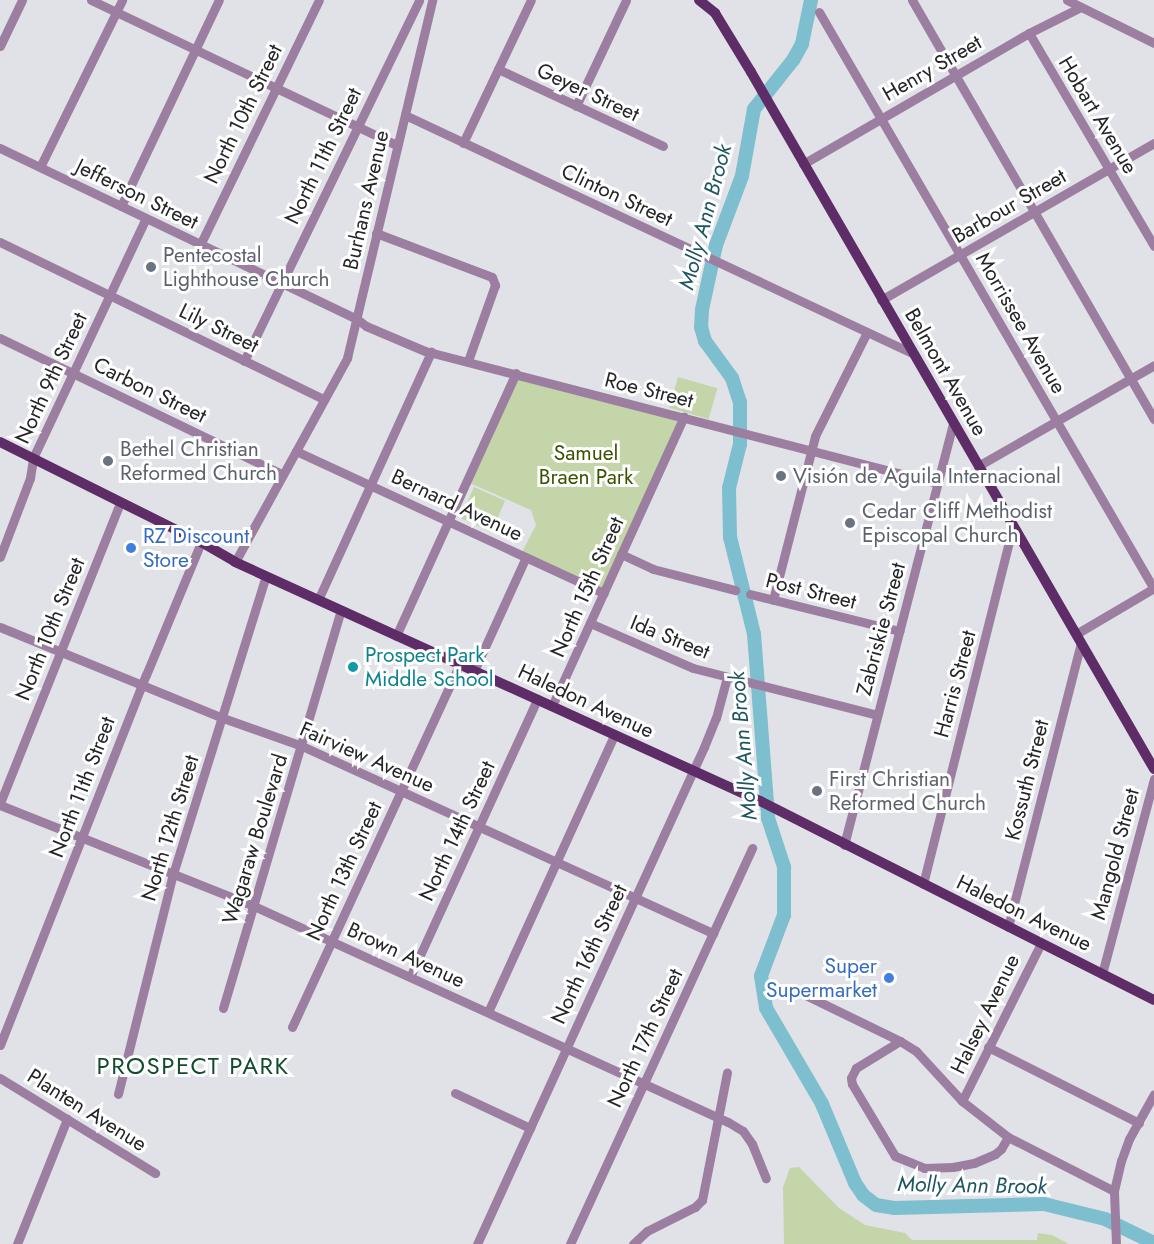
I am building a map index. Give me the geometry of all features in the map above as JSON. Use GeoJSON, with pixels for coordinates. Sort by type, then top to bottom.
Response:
{"type":"FeatureCollection","features":[{"type":"Feature","properties":{"kind":"main road","name":"Belmont Avenue"},"geometry":{"type":"LineString","coordinates":[[699,0],[715,13],[751,72],[1154,769]]}},
{"type":"Feature","properties":{"kind":"main road","name":"Haledon Avenue"},"geometry":{"type":"LineString","coordinates":[[0,442],[201,542],[235,562],[760,801],[1154,1000]]}},
{"type":"Feature","properties":{"kind":"street"},"geometry":{"type":"LineString","coordinates":[[0,46],[22,0]]}},
{"type":"Feature","properties":{"kind":"street"},"geometry":{"type":"LineString","coordinates":[[91,0],[398,145]]}},
{"type":"Feature","properties":{"kind":"street"},"geometry":{"type":"LineString","coordinates":[[40,167],[122,0]]}},
{"type":"Feature","properties":{"kind":"street"},"geometry":{"type":"LineString","coordinates":[[121,206],[219,0]]}},
{"type":"Feature","properties":{"kind":"street","name":"North 10th Street"},"geometry":{"type":"LineString","coordinates":[[200,244],[319,0]]}},
{"type":"Feature","properties":{"kind":"street","name":"North 11th Street"},"geometry":{"type":"LineString","coordinates":[[244,361],[419,0]]}},
{"type":"Feature","properties":{"kind":"street","name":"Burhans Avenue"},"geometry":{"type":"LineString","coordinates":[[235,562],[346,358],[432,0]]}},
{"type":"Feature","properties":{"kind":"street"},"geometry":{"type":"LineString","coordinates":[[463,143],[531,0]]}},
{"type":"Feature","properties":{"kind":"street"},"geometry":{"type":"LineString","coordinates":[[576,106],[626,0]]}},
{"type":"Feature","properties":{"kind":"street"},"geometry":{"type":"LineString","coordinates":[[912,0],[1154,419]]}},
{"type":"Feature","properties":{"kind":"street"},"geometry":{"type":"LineString","coordinates":[[1067,0],[1154,43]]}},
{"type":"Feature","properties":{"kind":"street","name":"Henry Street"},"geometry":{"type":"LineString","coordinates":[[803,164],[1029,33],[1081,7]]}},
{"type":"Feature","properties":{"kind":"street","name":"Morrissee Avenue"},"geometry":{"type":"LineString","coordinates":[[819,12],[1154,589]]}},
{"type":"Feature","properties":{"kind":"street","name":"Hobart Avenue"},"geometry":{"type":"LineString","coordinates":[[1029,33],[1154,246]]}},
{"type":"Feature","properties":{"kind":"street","name":"Geyer Street"},"geometry":{"type":"LineString","coordinates":[[498,69],[663,146]]}},
{"type":"Feature","properties":{"kind":"street","name":"Clinton Street"},"geometry":{"type":"LineString","coordinates":[[405,115],[912,353]]}},
{"type":"Feature","properties":{"kind":"street","name":"Barbour Street"},"geometry":{"type":"LineString","coordinates":[[881,300],[1154,143]]}},
{"type":"Feature","properties":{"kind":"street","name":"Jefferson Street"},"geometry":{"type":"LineString","coordinates":[[0,148],[357,319]]}},
{"type":"Feature","properties":{"kind":"street","name":"North 9th Street"},"geometry":{"type":"LineString","coordinates":[[0,557],[30,478],[33,458],[146,218]]}},
{"type":"Feature","properties":{"kind":"street"},"geometry":{"type":"LineString","coordinates":[[376,232],[492,277],[495,285],[468,362]]}},
{"type":"Feature","properties":{"kind":"street","name":"Lily Street"},"geometry":{"type":"LineString","coordinates":[[0,242],[324,399]]}},
{"type":"Feature","properties":{"kind":"street","name":"Roe Street"},"geometry":{"type":"LineString","coordinates":[[357,319],[366,326],[431,352],[938,483]]}},
{"type":"Feature","properties":{"kind":"street"},"geometry":{"type":"LineString","coordinates":[[773,600],[815,436],[867,332]]}},
{"type":"Feature","properties":{"kind":"street","name":"Carbon Street"},"geometry":{"type":"LineString","coordinates":[[0,338],[283,475]]}},
{"type":"Feature","properties":{"kind":"street"},"geometry":{"type":"LineString","coordinates":[[318,600],[431,352]]}},
{"type":"Feature","properties":{"kind":"street"},"geometry":{"type":"LineString","coordinates":[[978,466],[1154,365]]}},
{"type":"Feature","properties":{"kind":"street"},"geometry":{"type":"LineString","coordinates":[[396,636],[516,374]]}},
{"type":"Feature","properties":{"kind":"street","name":"North 15th Street"},"geometry":{"type":"LineString","coordinates":[[552,706],[684,417]]}},
{"type":"Feature","properties":{"kind":"street","name":"Zabriskie Street"},"geometry":{"type":"LineString","coordinates":[[844,845],[953,423]]}},
{"type":"Feature","properties":{"kind":"street","name":"Bernard Avenue"},"geometry":{"type":"LineString","coordinates":[[296,451],[604,593]]}},
{"type":"Feature","properties":{"kind":"street","name":"North 10th Street"},"geometry":{"type":"LineString","coordinates":[[0,804],[120,503]]}},
{"type":"Feature","properties":{"kind":"street","name":"Harris Street"},"geometry":{"type":"LineString","coordinates":[[923,884],[1013,527]]}},
{"type":"Feature","properties":{"kind":"street","name":"North 11th Street"},"geometry":{"type":"LineString","coordinates":[[0,1045],[142,684],[201,542]]}},
{"type":"Feature","properties":{"kind":"street","name":"Post Street"},"geometry":{"type":"LineString","coordinates":[[621,554],[653,569],[735,590]]}},
{"type":"Feature","properties":{"kind":"street"},"geometry":{"type":"LineString","coordinates":[[474,671],[526,557]]}},
{"type":"Feature","properties":{"kind":"street","name":"North 12th Street"},"geometry":{"type":"LineString","coordinates":[[118,1094],[173,874],[266,576]]}},
{"type":"Feature","properties":{"kind":"street"},"geometry":{"type":"LineString","coordinates":[[1079,638],[1154,589]]}},
{"type":"Feature","properties":{"kind":"street","name":"Post Street"},"geometry":{"type":"LineString","coordinates":[[750,594],[899,631]]}},
{"type":"Feature","properties":{"kind":"street","name":"Wagaraw Boulevard"},"geometry":{"type":"LineString","coordinates":[[223,1008],[341,610]]}},
{"type":"Feature","properties":{"kind":"street","name":"Ida Street"},"geometry":{"type":"LineString","coordinates":[[590,623],[680,664],[877,715]]}},
{"type":"Feature","properties":{"kind":"street","name":"Fairview Avenue"},"geometry":{"type":"LineString","coordinates":[[0,627],[223,718],[302,746],[713,933]]}},
{"type":"Feature","properties":{"kind":"street","name":"Kossuth Street"},"geometry":{"type":"LineString","coordinates":[[1008,927],[1079,638]]}},
{"type":"Feature","properties":{"kind":"street","name":"North 13th Street"},"geometry":{"type":"LineString","coordinates":[[292,1027],[460,664]]}},
{"type":"Feature","properties":{"kind":"street","name":"North 16th Street"},"geometry":{"type":"LineString","coordinates":[[477,1244],[693,771],[716,718],[727,677]]}},
{"type":"Feature","properties":{"kind":"street","name":"North 14th Street"},"geometry":{"type":"LineString","coordinates":[[410,977],[537,699]]}},
{"type":"Feature","properties":{"kind":"street"},"geometry":{"type":"LineString","coordinates":[[488,1012],[614,735]]}},
{"type":"Feature","properties":{"kind":"street","name":"Mangold Street"},"geometry":{"type":"LineString","coordinates":[[1102,974],[1154,779]]}},
{"type":"Feature","properties":{"kind":"street","name":"Brown Avenue"},"geometry":{"type":"LineString","coordinates":[[0,804],[254,906],[718,1118],[742,1131],[752,1144],[766,1178]]}},
{"type":"Feature","properties":{"kind":"street","name":"North 17th Street"},"geometry":{"type":"LineString","coordinates":[[570,1244],[752,848]]}},
{"type":"Feature","properties":{"kind":"street","name":"Halsey Avenue"},"geometry":{"type":"LineString","coordinates":[[962,1101],[1041,943]]}},
{"type":"Feature","properties":{"kind":"street"},"geometry":{"type":"LineString","coordinates":[[793,988],[900,1041],[916,1052],[962,1101],[1008,1137],[1114,1191]]}},
{"type":"Feature","properties":{"kind":"street"},"geometry":{"type":"LineString","coordinates":[[900,1041],[856,1068],[851,1078],[895,1156],[924,1168],[953,1167],[995,1154],[1008,1137]]}},
{"type":"Feature","properties":{"kind":"street"},"geometry":{"type":"LineString","coordinates":[[988,1047],[1138,1123]]}},
{"type":"Feature","properties":{"kind":"street"},"geometry":{"type":"LineString","coordinates":[[633,1244],[647,1231],[699,1204],[727,1072]]}},
{"type":"Feature","properties":{"kind":"street","name":"Planten Avenue"},"geometry":{"type":"LineString","coordinates":[[0,1077],[155,1173]]}},
{"type":"Feature","properties":{"kind":"street"},"geometry":{"type":"LineString","coordinates":[[455,1093],[530,1128]]}},
{"type":"Feature","properties":{"kind":"street"},"geometry":{"type":"LineString","coordinates":[[1116,1241],[1114,1191],[1125,1148],[1154,1094]]}},
{"type":"Feature","properties":{"kind":"street"},"geometry":{"type":"LineString","coordinates":[[17,1244],[67,1119]]}},
{"type":"Feature","properties":{"kind":"green space","name":"Samuel Braen Park"},"geometry":{"type":"Polygon","coordinates":[[[514,373],[684,418],[604,593],[521,554],[536,525],[531,510],[465,481],[514,373]]]}},
{"type":"Feature","properties":{"kind":"green space"},"geometry":{"type":"Polygon","coordinates":[[[678,377],[717,388],[709,419],[669,408],[678,377]]]}},
{"type":"Feature","properties":{"kind":"green space"},"geometry":{"type":"Polygon","coordinates":[[[474,487],[505,501],[491,532],[460,518],[474,487]]]}},
{"type":"Feature","properties":{"kind":"green space"},"geometry":{"type":"Polygon","coordinates":[[[799,1167],[839,1208],[865,1225],[905,1233],[912,1240],[1037,1240],[1038,1233],[1052,1235],[1069,1244],[784,1244],[783,1187],[790,1168],[799,1167]]]}},
{"type":"Feature","properties":{"kind":"waterway","name":"Molly Ann Brook"},"geometry":{"type":"LineString","coordinates":[[811,0],[802,44],[793,60],[754,109],[742,176],[716,245],[702,310],[701,327],[705,341],[732,378],[740,402],[740,444],[729,488],[730,537],[754,634],[768,818],[784,867],[784,915],[761,976],[766,1008],[822,1104],[855,1183],[863,1195],[876,1205],[894,1208],[1044,1204],[1105,1219],[1154,1243]]}},
{"type":"Feature","properties":{"kind":"place","name":"Pentecostal Lighthouse Church"},"geometry":{"type":"Point","coordinates":[151,267]}},
{"type":"Feature","properties":{"kind":"place","name":"Bethel Christian Reformed Church"},"geometry":{"type":"Point","coordinates":[108,461]}},
{"type":"Feature","properties":{"kind":"place","name":"Visión de Aguila Internacional"},"geometry":{"type":"Point","coordinates":[781,476]}},
{"type":"Feature","properties":{"kind":"place","name":"Cedar Cliff Methodist Episcopal Church"},"geometry":{"type":"Point","coordinates":[850,523]}},
{"type":"Feature","properties":{"kind":"place","name":"RZ Discount Store"},"geometry":{"type":"Point","coordinates":[131,548]}},
{"type":"Feature","properties":{"kind":"place","name":"Prospect Park Middle School"},"geometry":{"type":"Point","coordinates":[353,667]}},
{"type":"Feature","properties":{"kind":"place","name":"First Christian Reformed Church"},"geometry":{"type":"Point","coordinates":[817,791]}},
{"type":"Feature","properties":{"kind":"place","name":"Super Supermarket"},"geometry":{"type":"Point","coordinates":[889,978]}},
{"type":"Feature","properties":{"kind":"district","name":"PROSPECT PARK"},"geometry":{"type":"Point","coordinates":[193,1066]}}]}
